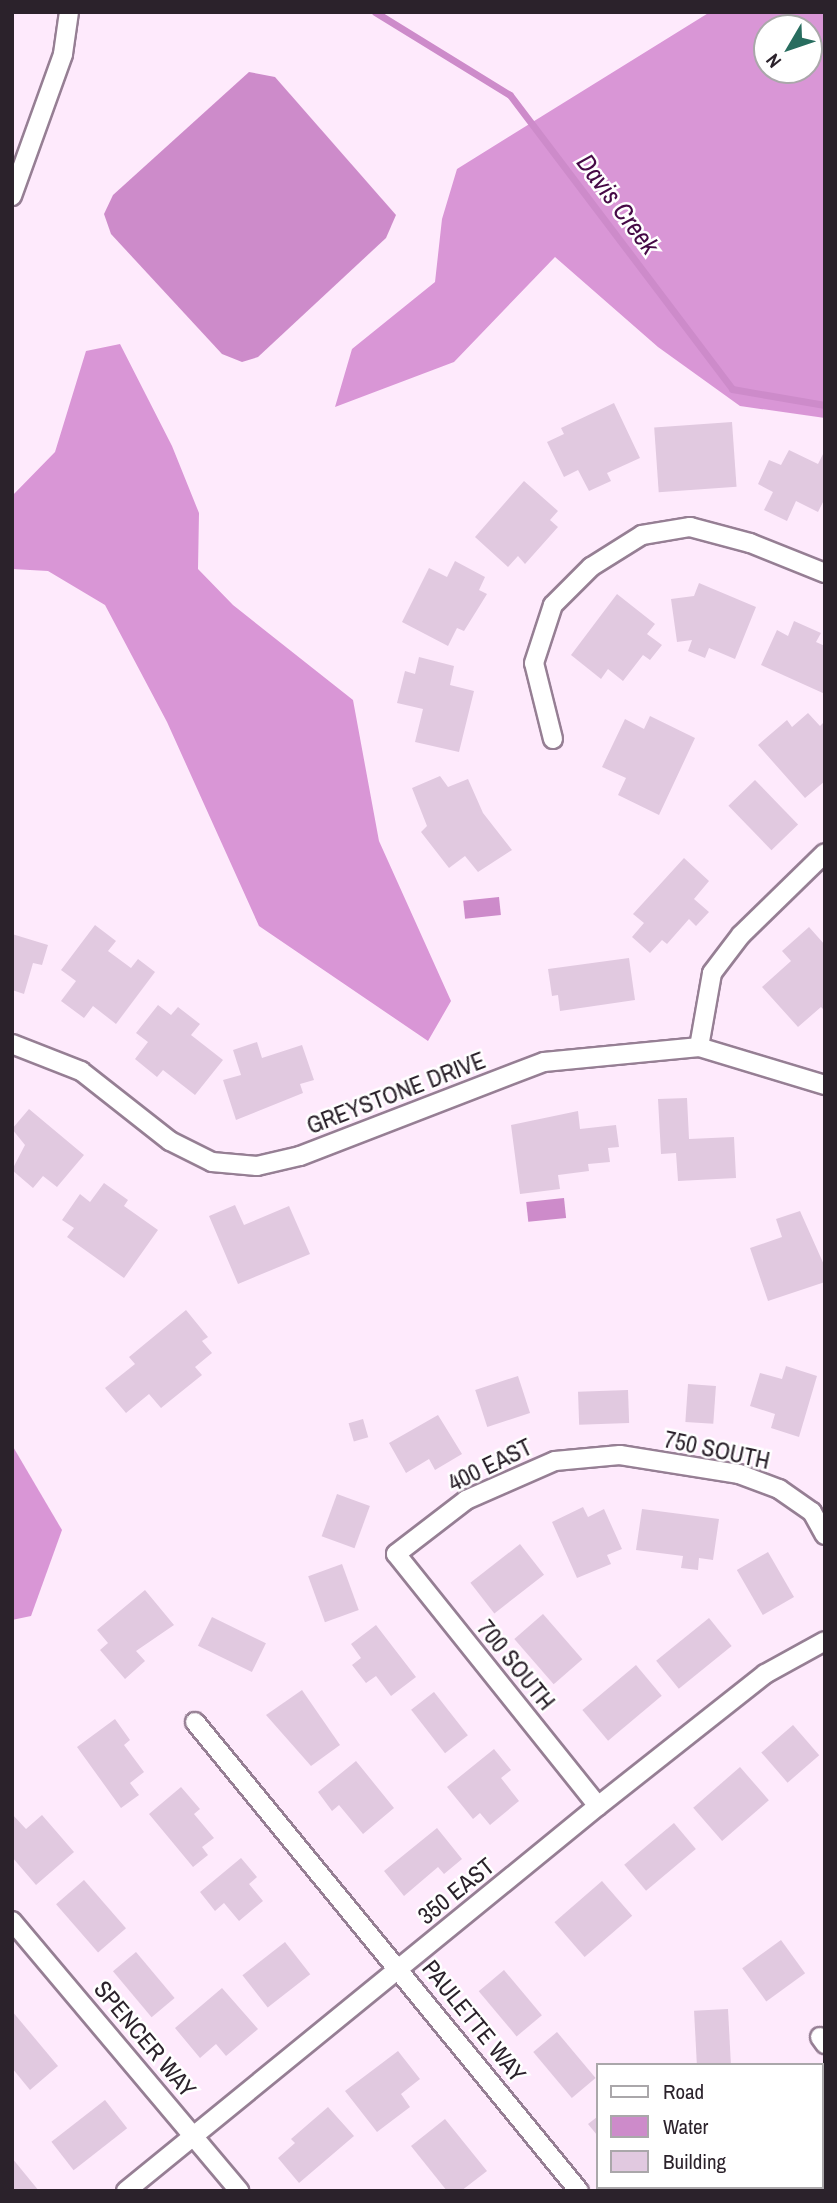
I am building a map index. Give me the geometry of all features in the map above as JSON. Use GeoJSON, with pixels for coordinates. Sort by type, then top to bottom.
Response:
{"type":"FeatureCollection","features":[{"type":"Feature","properties":{"kind":"street"},"geometry":{"type":"LineString","coordinates":[[12,197],[62,54],[69,12]]}},
{"type":"Feature","properties":{"kind":"street"},"geometry":{"type":"LineString","coordinates":[[553,739],[534,663],[553,605],[591,567],[642,535],[690,527],[750,543],[825,573]]}},
{"type":"Feature","properties":{"kind":"street"},"geometry":{"type":"LineString","coordinates":[[699,1047],[712,973],[741,935],[825,853]]}},
{"type":"Feature","properties":{"kind":"street","name":"GREYSTONE DRIVE"},"geometry":{"type":"LineString","coordinates":[[12,1044],[81,1072],[170,1141],[191,1152],[212,1162],[257,1166],[300,1156],[544,1062],[699,1047],[825,1085]]}},
{"type":"Feature","properties":{"kind":"street","name":"750 SOUTH"},"geometry":{"type":"LineString","coordinates":[[621,1455],[739,1474],[779,1489],[812,1512],[825,1535]]}},
{"type":"Feature","properties":{"kind":"street","name":"400 EAST"},"geometry":{"type":"LineString","coordinates":[[396,1554],[466,1500],[517,1477],[555,1461],[621,1455]]}},
{"type":"Feature","properties":{"kind":"street","name":"700 SOUTH"},"geometry":{"type":"LineString","coordinates":[[396,1554],[598,1806]]}},
{"type":"Feature","properties":{"kind":"street","name":"350 EAST"},"geometry":{"type":"LineString","coordinates":[[126,2191],[598,1806],[765,1674],[825,1641]]}},
{"type":"Feature","properties":{"kind":"street","name":"PAULETTE WAY"},"geometry":{"type":"LineString","coordinates":[[195,1722],[400,1969],[579,2191]]}},
{"type":"Feature","properties":{"kind":"street","name":"SPENCER WAY"},"geometry":{"type":"LineString","coordinates":[[12,1921],[239,2191]]}},
{"type":"Feature","properties":{"kind":"shaded area"},"geometry":{"type":"Polygon","coordinates":[[[710,12],[825,12],[825,418],[740,406],[658,347],[555,257],[454,362],[335,407],[352,349],[435,282],[442,219],[457,169],[710,12]]]}},
{"type":"Feature","properties":{"kind":"shaded area"},"geometry":{"type":"Polygon","coordinates":[[[120,344],[172,446],[199,513],[198,569],[233,605],[353,700],[379,841],[451,1001],[428,1041],[259,926],[167,722],[105,605],[48,571],[12,569],[12,496],[55,452],[86,351],[120,344]]]}},
{"type":"Feature","properties":{"kind":"shaded area"},"geometry":{"type":"Polygon","coordinates":[[[12,1445],[62,1530],[31,1616],[12,1620],[12,1445]]]}},
{"type":"Feature","properties":{"kind":"water"},"geometry":{"type":"Polygon","coordinates":[[[249,72],[275,77],[396,215],[386,238],[258,357],[242,362],[222,354],[111,234],[104,214],[113,195],[249,72]]]}},
{"type":"Feature","properties":{"kind":"water"},"geometry":{"type":"Polygon","coordinates":[[[499,897],[501,915],[465,919],[463,901],[499,897]]]}},
{"type":"Feature","properties":{"kind":"water"},"geometry":{"type":"Polygon","coordinates":[[[564,1198],[566,1218],[528,1222],[526,1202],[564,1198]]]}},
{"type":"Feature","properties":{"kind":"building"},"geometry":{"type":"Polygon","coordinates":[[[614,403],[640,458],[607,473],[611,481],[589,491],[578,470],[564,477],[547,442],[564,434],[561,428],[614,403]]]}},
{"type":"Feature","properties":{"kind":"building"},"geometry":{"type":"Polygon","coordinates":[[[732,422],[737,487],[659,492],[654,427],[732,422]]]}},
{"type":"Feature","properties":{"kind":"building"},"geometry":{"type":"Polygon","coordinates":[[[789,450],[818,464],[825,450],[825,498],[818,512],[796,501],[787,521],[764,510],[773,492],[758,484],[769,460],[781,465],[789,450]]]}},
{"type":"Feature","properties":{"kind":"building"},"geometry":{"type":"Polygon","coordinates":[[[524,481],[558,511],[550,520],[558,527],[525,564],[518,556],[508,567],[475,537],[524,481]]]}},
{"type":"Feature","properties":{"kind":"building"},"geometry":{"type":"Polygon","coordinates":[[[455,561],[485,577],[479,590],[487,594],[464,631],[457,628],[448,646],[402,622],[429,568],[447,577],[455,561]]]}},
{"type":"Feature","properties":{"kind":"building"},"geometry":{"type":"Polygon","coordinates":[[[699,583],[756,607],[735,659],[709,648],[705,658],[688,651],[692,640],[677,642],[671,599],[694,596],[699,583]]]}},
{"type":"Feature","properties":{"kind":"building"},"geometry":{"type":"Polygon","coordinates":[[[617,594],[655,624],[647,634],[662,645],[650,660],[643,655],[623,681],[608,669],[601,679],[571,655],[617,594]]]}},
{"type":"Feature","properties":{"kind":"building"},"geometry":{"type":"Polygon","coordinates":[[[794,621],[821,633],[816,642],[825,646],[825,694],[761,665],[777,630],[788,636],[794,621]]]}},
{"type":"Feature","properties":{"kind":"building"},"geometry":{"type":"Polygon","coordinates":[[[419,657],[454,666],[450,685],[474,691],[459,752],[415,742],[423,709],[397,703],[405,671],[415,674],[419,657]]]}},
{"type":"Feature","properties":{"kind":"building"},"geometry":{"type":"Polygon","coordinates":[[[808,713],[820,726],[825,721],[825,781],[805,798],[758,745],[787,720],[792,727],[808,713]]]}},
{"type":"Feature","properties":{"kind":"building"},"geometry":{"type":"Polygon","coordinates":[[[650,716],[695,738],[659,815],[618,795],[626,778],[602,767],[625,719],[644,729],[650,716]]]}},
{"type":"Feature","properties":{"kind":"building"},"geometry":{"type":"Polygon","coordinates":[[[440,776],[448,787],[468,779],[483,813],[512,850],[478,872],[465,856],[449,868],[421,832],[427,826],[412,788],[440,776]]]}},
{"type":"Feature","properties":{"kind":"building"},"geometry":{"type":"Polygon","coordinates":[[[755,780],[798,825],[771,850],[728,806],[755,780]]]}},
{"type":"Feature","properties":{"kind":"building"},"geometry":{"type":"Polygon","coordinates":[[[684,858],[709,881],[694,899],[709,912],[696,926],[689,919],[667,944],[662,940],[650,953],[632,937],[644,923],[633,914],[684,858]]]}},
{"type":"Feature","properties":{"kind":"building"},"geometry":{"type":"Polygon","coordinates":[[[95,925],[116,941],[108,951],[131,968],[138,959],[155,972],[116,1024],[93,1006],[84,1018],[61,1001],[76,981],[61,970],[95,925]]]}},
{"type":"Feature","properties":{"kind":"building"},"geometry":{"type":"Polygon","coordinates":[[[809,927],[825,945],[825,1011],[821,1007],[798,1027],[762,987],[791,961],[782,951],[809,927]]]}},
{"type":"Feature","properties":{"kind":"building"},"geometry":{"type":"Polygon","coordinates":[[[12,934],[48,945],[42,965],[33,963],[24,994],[12,990],[12,934]]]}},
{"type":"Feature","properties":{"kind":"building"},"geometry":{"type":"Polygon","coordinates":[[[629,958],[635,1000],[560,1011],[558,995],[552,996],[548,969],[629,958]]]}},
{"type":"Feature","properties":{"kind":"building"},"geometry":{"type":"Polygon","coordinates":[[[158,1005],[171,1015],[178,1007],[200,1024],[191,1035],[223,1060],[195,1095],[163,1070],[157,1077],[135,1059],[148,1042],[136,1033],[158,1005]]]}},
{"type":"Feature","properties":{"kind":"building"},"geometry":{"type":"Polygon","coordinates":[[[257,1042],[262,1058],[302,1045],[314,1080],[300,1084],[303,1093],[236,1120],[223,1080],[241,1075],[233,1050],[257,1042]]]}},
{"type":"Feature","properties":{"kind":"building"},"geometry":{"type":"Polygon","coordinates":[[[687,1098],[689,1139],[734,1137],[736,1178],[678,1181],[676,1153],[661,1154],[658,1099],[687,1098]]]}},
{"type":"Feature","properties":{"kind":"building"},"geometry":{"type":"Polygon","coordinates":[[[29,1109],[84,1155],[57,1187],[43,1176],[33,1188],[12,1170],[25,1145],[12,1129],[29,1109]]]}},
{"type":"Feature","properties":{"kind":"building"},"geometry":{"type":"Polygon","coordinates":[[[578,1111],[580,1129],[616,1125],[619,1147],[608,1148],[610,1162],[588,1164],[589,1171],[558,1175],[560,1189],[520,1194],[511,1125],[578,1111]]]}},
{"type":"Feature","properties":{"kind":"building"},"geometry":{"type":"Polygon","coordinates":[[[104,1183],[128,1200],[124,1206],[158,1230],[124,1278],[67,1237],[74,1228],[62,1220],[80,1194],[90,1202],[104,1183]]]}},
{"type":"Feature","properties":{"kind":"building"},"geometry":{"type":"Polygon","coordinates":[[[235,1205],[244,1225],[289,1206],[310,1254],[238,1284],[209,1216],[235,1205]]]}},
{"type":"Feature","properties":{"kind":"building"},"geometry":{"type":"Polygon","coordinates":[[[800,1211],[825,1267],[825,1282],[768,1301],[750,1248],[782,1237],[776,1219],[800,1211]]]}},
{"type":"Feature","properties":{"kind":"building"},"geometry":{"type":"Polygon","coordinates":[[[186,1310],[208,1337],[202,1341],[212,1353],[195,1367],[202,1375],[161,1408],[149,1394],[126,1413],[105,1388],[135,1364],[129,1357],[186,1310]]]}},
{"type":"Feature","properties":{"kind":"building"},"geometry":{"type":"Polygon","coordinates":[[[786,1366],[817,1376],[799,1437],[771,1428],[775,1414],[750,1406],[760,1373],[782,1379],[786,1366]]]}},
{"type":"Feature","properties":{"kind":"building"},"geometry":{"type":"Polygon","coordinates":[[[518,1376],[530,1413],[487,1427],[475,1390],[518,1376]]]}},
{"type":"Feature","properties":{"kind":"building"},"geometry":{"type":"Polygon","coordinates":[[[688,1384],[716,1386],[713,1424],[685,1422],[688,1384]]]}},
{"type":"Feature","properties":{"kind":"building"},"geometry":{"type":"Polygon","coordinates":[[[628,1390],[629,1423],[579,1425],[578,1392],[628,1390]]]}},
{"type":"Feature","properties":{"kind":"building"},"geometry":{"type":"Polygon","coordinates":[[[438,1415],[462,1454],[435,1470],[429,1459],[406,1473],[389,1443],[438,1415]]]}},
{"type":"Feature","properties":{"kind":"building"},"geometry":{"type":"Polygon","coordinates":[[[363,1419],[368,1437],[354,1441],[349,1423],[363,1419]]]}},
{"type":"Feature","properties":{"kind":"building"},"geometry":{"type":"Polygon","coordinates":[[[337,1494],[370,1506],[354,1548],[322,1536],[337,1494]]]}},
{"type":"Feature","properties":{"kind":"building"},"geometry":{"type":"Polygon","coordinates":[[[583,1507],[588,1517],[604,1509],[622,1549],[607,1555],[611,1564],[577,1578],[552,1522],[583,1507]]]}},
{"type":"Feature","properties":{"kind":"building"},"geometry":{"type":"Polygon","coordinates":[[[642,1509],[719,1519],[713,1560],[699,1558],[698,1570],[681,1568],[683,1556],[636,1550],[642,1509]]]}},
{"type":"Feature","properties":{"kind":"building"},"geometry":{"type":"Polygon","coordinates":[[[520,1544],[544,1575],[494,1614],[470,1583],[520,1544]]]}},
{"type":"Feature","properties":{"kind":"building"},"geometry":{"type":"Polygon","coordinates":[[[768,1552],[794,1597],[763,1615],[737,1570],[768,1552]]]}},
{"type":"Feature","properties":{"kind":"building"},"geometry":{"type":"Polygon","coordinates":[[[342,1564],[359,1610],[325,1622],[308,1576],[342,1564]]]}},
{"type":"Feature","properties":{"kind":"building"},"geometry":{"type":"Polygon","coordinates":[[[145,1590],[174,1625],[136,1651],[145,1661],[125,1679],[100,1650],[108,1643],[97,1630],[145,1590]]]}},
{"type":"Feature","properties":{"kind":"building"},"geometry":{"type":"Polygon","coordinates":[[[543,1614],[582,1659],[554,1684],[514,1639],[543,1614]]]}},
{"type":"Feature","properties":{"kind":"building"},"geometry":{"type":"Polygon","coordinates":[[[212,1617],[266,1643],[252,1672],[198,1646],[212,1617]]]}},
{"type":"Feature","properties":{"kind":"building"},"geometry":{"type":"Polygon","coordinates":[[[709,1618],[732,1646],[679,1689],[656,1661],[709,1618]]]}},
{"type":"Feature","properties":{"kind":"building"},"geometry":{"type":"Polygon","coordinates":[[[376,1625],[416,1677],[391,1696],[376,1676],[366,1683],[352,1665],[361,1658],[351,1644],[376,1625]]]}},
{"type":"Feature","properties":{"kind":"building"},"geometry":{"type":"Polygon","coordinates":[[[636,1665],[662,1696],[608,1741],[582,1710],[636,1665]]]}},
{"type":"Feature","properties":{"kind":"building"},"geometry":{"type":"Polygon","coordinates":[[[302,1690],[340,1745],[311,1766],[266,1715],[302,1690]]]}},
{"type":"Feature","properties":{"kind":"building"},"geometry":{"type":"Polygon","coordinates":[[[434,1692],[468,1735],[445,1753],[411,1710],[434,1692]]]}},
{"type":"Feature","properties":{"kind":"building"},"geometry":{"type":"Polygon","coordinates":[[[115,1719],[130,1740],[124,1745],[144,1772],[130,1783],[139,1795],[121,1808],[77,1747],[115,1719]]]}},
{"type":"Feature","properties":{"kind":"building"},"geometry":{"type":"Polygon","coordinates":[[[793,1725],[819,1755],[788,1783],[761,1753],[793,1725]]]}},
{"type":"Feature","properties":{"kind":"building"},"geometry":{"type":"Polygon","coordinates":[[[494,1749],[511,1770],[501,1778],[519,1801],[490,1825],[480,1813],[473,1819],[447,1787],[494,1749]]]}},
{"type":"Feature","properties":{"kind":"building"},"geometry":{"type":"Polygon","coordinates":[[[356,1761],[394,1808],[363,1834],[339,1805],[332,1811],[318,1792],[356,1761]]]}},
{"type":"Feature","properties":{"kind":"building"},"geometry":{"type":"Polygon","coordinates":[[[740,1767],[769,1800],[722,1841],[693,1808],[740,1767]]]}},
{"type":"Feature","properties":{"kind":"building"},"geometry":{"type":"Polygon","coordinates":[[[181,1787],[200,1809],[194,1814],[214,1838],[202,1847],[208,1855],[193,1867],[149,1814],[181,1787]]]}},
{"type":"Feature","properties":{"kind":"building"},"geometry":{"type":"Polygon","coordinates":[[[12,1814],[26,1829],[42,1815],[74,1852],[36,1885],[12,1857],[12,1814]]]}},
{"type":"Feature","properties":{"kind":"building"},"geometry":{"type":"Polygon","coordinates":[[[674,1823],[696,1849],[646,1891],[624,1865],[674,1823]]]}},
{"type":"Feature","properties":{"kind":"building"},"geometry":{"type":"Polygon","coordinates":[[[437,1828],[462,1859],[444,1874],[438,1867],[404,1896],[384,1871],[437,1828]]]}},
{"type":"Feature","properties":{"kind":"building"},"geometry":{"type":"Polygon","coordinates":[[[241,1858],[257,1877],[249,1884],[263,1901],[239,1921],[224,1903],[215,1911],[200,1892],[241,1858]]]}},
{"type":"Feature","properties":{"kind":"building"},"geometry":{"type":"Polygon","coordinates":[[[84,1880],[126,1928],[98,1953],[56,1904],[84,1880]]]}},
{"type":"Feature","properties":{"kind":"building"},"geometry":{"type":"Polygon","coordinates":[[[602,1881],[632,1916],[585,1957],[554,1922],[602,1881]]]}},
{"type":"Feature","properties":{"kind":"building"},"geometry":{"type":"Polygon","coordinates":[[[781,1940],[805,1973],[766,2001],[742,1968],[781,1940]]]}},
{"type":"Feature","properties":{"kind":"building"},"geometry":{"type":"Polygon","coordinates":[[[285,1942],[310,1974],[268,2008],[242,1975],[285,1942]]]}},
{"type":"Feature","properties":{"kind":"building"},"geometry":{"type":"Polygon","coordinates":[[[136,1952],[175,1998],[152,2017],[113,1971],[136,1952]]]}},
{"type":"Feature","properties":{"kind":"building"},"geometry":{"type":"Polygon","coordinates":[[[504,1970],[542,2015],[517,2036],[479,1991],[504,1970]]]}},
{"type":"Feature","properties":{"kind":"building"},"geometry":{"type":"Polygon","coordinates":[[[222,1988],[258,2029],[226,2056],[216,2044],[200,2058],[175,2028],[222,1988]]]}},
{"type":"Feature","properties":{"kind":"building"},"geometry":{"type":"Polygon","coordinates":[[[728,2009],[731,2063],[697,2063],[694,2011],[728,2009]]]}},
{"type":"Feature","properties":{"kind":"building"},"geometry":{"type":"Polygon","coordinates":[[[12,2011],[58,2066],[30,2090],[12,2068],[12,2011]]]}},
{"type":"Feature","properties":{"kind":"building"},"geometry":{"type":"Polygon","coordinates":[[[557,2032],[596,2078],[572,2098],[533,2052],[557,2032]]]}},
{"type":"Feature","properties":{"kind":"building"},"geometry":{"type":"Polygon","coordinates":[[[398,2051],[420,2079],[401,2094],[410,2107],[377,2132],[345,2091],[398,2051]]]}},
{"type":"Feature","properties":{"kind":"building"},"geometry":{"type":"Polygon","coordinates":[[[105,2100],[127,2128],[74,2170],[51,2142],[105,2100]]]}},
{"type":"Feature","properties":{"kind":"building"},"geometry":{"type":"Polygon","coordinates":[[[328,2107],[354,2136],[299,2183],[278,2158],[295,2143],[291,2139],[328,2107]]]}},
{"type":"Feature","properties":{"kind":"building"},"geometry":{"type":"Polygon","coordinates":[[[596,2118],[596,2134],[588,2124],[596,2118]]]}},
{"type":"Feature","properties":{"kind":"building"},"geometry":{"type":"Polygon","coordinates":[[[445,2119],[487,2171],[461,2191],[447,2191],[411,2146],[445,2119]]]}},
{"type":"Feature","properties":{"kind":"building"},"geometry":{"type":"Polygon","coordinates":[[[12,2158],[39,2191],[12,2191],[12,2158]]]}},
{"type":"Feature","properties":{"kind":"building"},"geometry":{"type":"Polygon","coordinates":[[[823,2170],[825,2191],[794,2189],[823,2189],[823,2170]]]}},
{"type":"Feature","properties":{"kind":"building"},"geometry":{"type":"Polygon","coordinates":[[[690,2189],[692,2191],[648,2191],[690,2189]]]}},
{"type":"Feature","properties":{"kind":"waterway","name":"Davis Creek"},"geometry":{"type":"LineString","coordinates":[[375,12],[510,95],[732,389],[825,405]]}}]}
